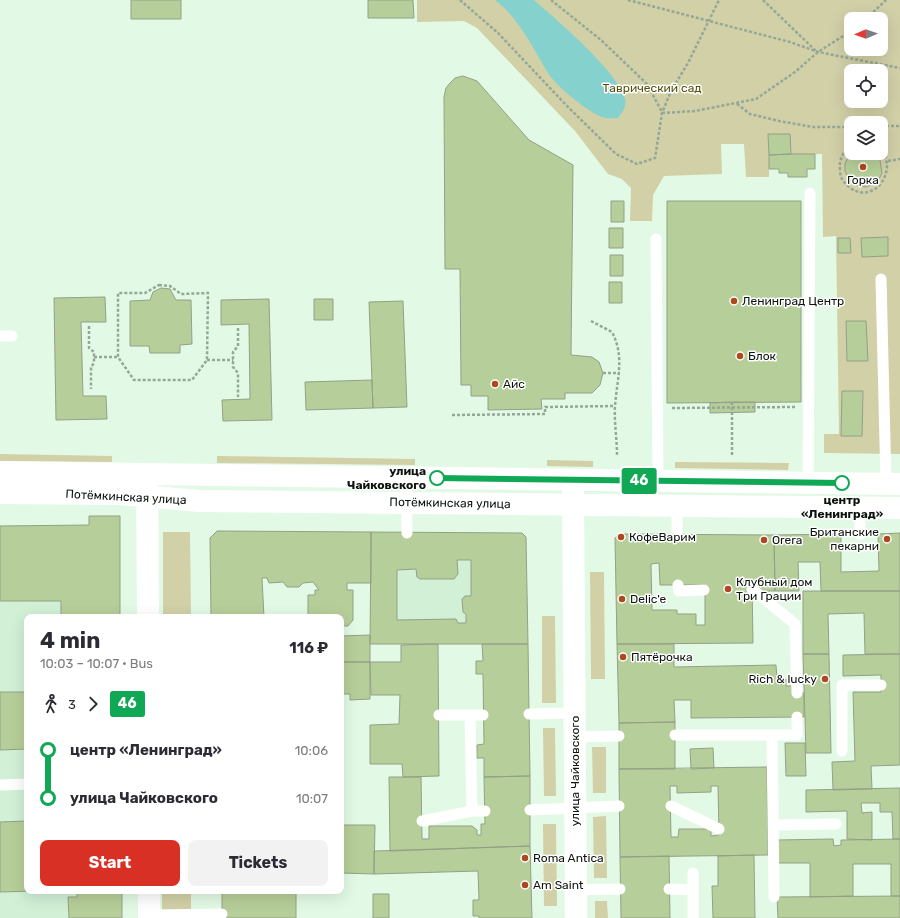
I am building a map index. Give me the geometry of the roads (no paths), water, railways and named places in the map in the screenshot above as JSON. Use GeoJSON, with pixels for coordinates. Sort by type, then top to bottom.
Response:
{"type":"FeatureCollection","features":[{"type":"Feature","properties":{"kind":"street","name":"Потёмкинская улица"},"geometry":{"type":"LineString","coordinates":[[0,472],[893,484]]}},
{"type":"Feature","properties":{"kind":"street"},"geometry":{"type":"LineString","coordinates":[[147,474],[148,614]]}},
{"type":"Feature","properties":{"kind":"street","name":"улица Чайковского"},"geometry":{"type":"LineString","coordinates":[[573,480],[576,918]]}},
{"type":"Feature","properties":{"kind":"street","name":"Потёмкинская улица"},"geometry":{"type":"LineString","coordinates":[[0,493],[120,494],[200,501],[677,507],[900,508]]}},
{"type":"Feature","properties":{"kind":"street"},"geometry":{"type":"LineString","coordinates":[[148,894],[149,916]]}},
{"type":"Feature","properties":{"kind":"lane"},"geometry":{"type":"LineString","coordinates":[[808,483],[810,193]]}},
{"type":"Feature","properties":{"kind":"lane"},"geometry":{"type":"LineString","coordinates":[[656,238],[658,482]]}},
{"type":"Feature","properties":{"kind":"lane"},"geometry":{"type":"LineString","coordinates":[[881,279],[893,484]]}},
{"type":"Feature","properties":{"kind":"lane"},"geometry":{"type":"LineString","coordinates":[[0,336],[12,336]]}},
{"type":"Feature","properties":{"kind":"lane"},"geometry":{"type":"LineString","coordinates":[[406,478],[407,533]]}},
{"type":"Feature","properties":{"kind":"lane"},"geometry":{"type":"LineString","coordinates":[[677,507],[677,534]]}},
{"type":"Feature","properties":{"kind":"lane"},"geometry":{"type":"LineString","coordinates":[[860,508],[860,534]]}},
{"type":"Feature","properties":{"kind":"lane"},"geometry":{"type":"LineString","coordinates":[[678,585],[678,591],[704,590]]}},
{"type":"Feature","properties":{"kind":"lane"},"geometry":{"type":"LineString","coordinates":[[752,589],[795,624],[797,693]]}},
{"type":"Feature","properties":{"kind":"lane"},"geometry":{"type":"LineString","coordinates":[[842,751],[842,685],[881,685]]}},
{"type":"Feature","properties":{"kind":"lane"},"geometry":{"type":"LineString","coordinates":[[529,714],[574,713]]}},
{"type":"Feature","properties":{"kind":"lane"},"geometry":{"type":"LineString","coordinates":[[438,715],[483,715]]}},
{"type":"Feature","properties":{"kind":"lane"},"geometry":{"type":"LineString","coordinates":[[470,715],[472,811]]}},
{"type":"Feature","properties":{"kind":"lane"},"geometry":{"type":"LineString","coordinates":[[675,735],[797,735],[797,717]]}},
{"type":"Feature","properties":{"kind":"lane"},"geometry":{"type":"LineString","coordinates":[[772,735],[774,897]]}},
{"type":"Feature","properties":{"kind":"lane"},"geometry":{"type":"LineString","coordinates":[[574,736],[619,736]]}},
{"type":"Feature","properties":{"kind":"lane"},"geometry":{"type":"LineString","coordinates":[[0,784],[24,784]]}},
{"type":"Feature","properties":{"kind":"lane"},"geometry":{"type":"LineString","coordinates":[[530,810],[619,806]]}},
{"type":"Feature","properties":{"kind":"lane"},"geometry":{"type":"LineString","coordinates":[[671,806],[718,829]]}},
{"type":"Feature","properties":{"kind":"lane"},"geometry":{"type":"LineString","coordinates":[[422,821],[472,811],[485,811]]}},
{"type":"Feature","properties":{"kind":"lane"},"geometry":{"type":"LineString","coordinates":[[772,828],[836,824]]}},
{"type":"Feature","properties":{"kind":"lane"},"geometry":{"type":"LineString","coordinates":[[693,873],[693,918]]}},
{"type":"Feature","properties":{"kind":"lane"},"geometry":{"type":"LineString","coordinates":[[576,890],[620,889]]}},
{"type":"Feature","properties":{"kind":"lane"},"geometry":{"type":"LineString","coordinates":[[669,890],[693,890]]}},
{"type":"Feature","properties":{"kind":"lane"},"geometry":{"type":"LineString","coordinates":[[149,916],[222,914]]}},
{"type":"Feature","properties":{"kind":"water"},"geometry":{"type":"Polygon","coordinates":[[[495,0],[534,0],[586,47],[611,75],[620,88],[625,99],[624,110],[618,118],[606,118],[596,114],[558,85],[548,73],[519,25],[495,0]]]}},
{"type":"Feature","properties":{"kind":"place","name":"Горка"},"geometry":{"type":"Point","coordinates":[863,167]}},
{"type":"Feature","properties":{"kind":"place","name":"Ленинград Центр"},"geometry":{"type":"Point","coordinates":[734,301]}},
{"type":"Feature","properties":{"kind":"place","name":"Блок"},"geometry":{"type":"Point","coordinates":[740,356]}},
{"type":"Feature","properties":{"kind":"place","name":"Айс"},"geometry":{"type":"Point","coordinates":[495,384]}},
{"type":"Feature","properties":{"kind":"place","name":"улица Чайковского"},"geometry":{"type":"Point","coordinates":[437,478]}},
{"type":"Feature","properties":{"kind":"place","name":"центр «Ленинград»"},"geometry":{"type":"Point","coordinates":[842,483]}},
{"type":"Feature","properties":{"kind":"place","name":"КофеВарим"},"geometry":{"type":"Point","coordinates":[621,537]}},
{"type":"Feature","properties":{"kind":"place","name":"Британские пекарни"},"geometry":{"type":"Point","coordinates":[887,539]}},
{"type":"Feature","properties":{"kind":"place","name":"Orera"},"geometry":{"type":"Point","coordinates":[764,540]}},
{"type":"Feature","properties":{"kind":"place","name":"Клубный дом Три Грации"},"geometry":{"type":"Point","coordinates":[728,589]}},
{"type":"Feature","properties":{"kind":"place","name":"Delic'e"},"geometry":{"type":"Point","coordinates":[622,599]}},
{"type":"Feature","properties":{"kind":"place","name":"Пятёрочка"},"geometry":{"type":"Point","coordinates":[623,657]}},
{"type":"Feature","properties":{"kind":"place","name":"Rich & lucky"},"geometry":{"type":"Point","coordinates":[825,679]}},
{"type":"Feature","properties":{"kind":"place","name":"Roma Antica"},"geometry":{"type":"Point","coordinates":[525,858]}},
{"type":"Feature","properties":{"kind":"place","name":"Am Saint"},"geometry":{"type":"Point","coordinates":[525,885]}},
{"type":"Feature","properties":{"kind":"park label","name":"Таврический сад"},"geometry":{"type":"Point","coordinates":[652,88]}}]}
